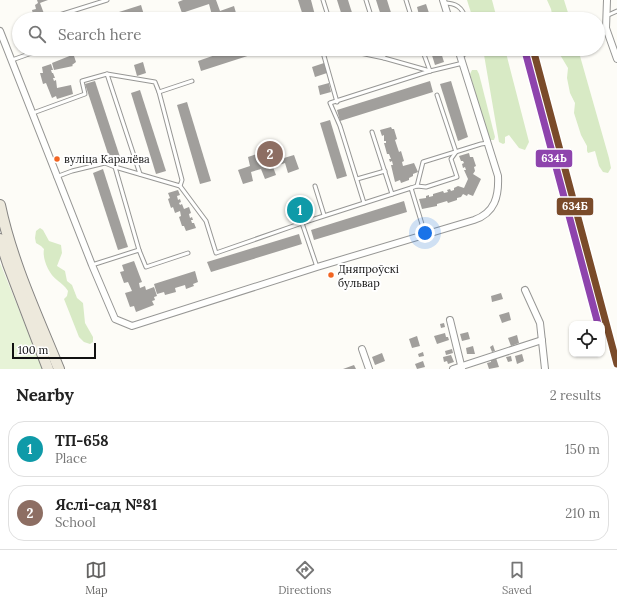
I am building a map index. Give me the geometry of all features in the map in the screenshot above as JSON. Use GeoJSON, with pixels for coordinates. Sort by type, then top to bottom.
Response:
{"type":"FeatureCollection","features":[{"type":"Feature","properties":{"kind":"main road"},"geometry":{"type":"LineString","coordinates":[[0,205],[4,226],[15,259],[59,369]]}},
{"type":"Feature","properties":{"kind":"main road"},"geometry":{"type":"LineString","coordinates":[[0,239],[48,369]]}},
{"type":"Feature","properties":{"kind":"street"},"geometry":{"type":"LineString","coordinates":[[607,0],[606,28],[617,59]]}},
{"type":"Feature","properties":{"kind":"street"},"geometry":{"type":"LineString","coordinates":[[443,1],[447,12]]}},
{"type":"Feature","properties":{"kind":"street"},"geometry":{"type":"LineString","coordinates":[[0,32],[56,177],[115,319],[132,326],[317,267],[482,217],[488,213],[494,204],[499,189],[498,176],[461,56]]}},
{"type":"Feature","properties":{"kind":"street"},"geometry":{"type":"LineString","coordinates":[[525,290],[540,323],[545,369]]}},
{"type":"Feature","properties":{"kind":"street"},"geometry":{"type":"LineString","coordinates":[[450,320],[461,368]]}},
{"type":"Feature","properties":{"kind":"street"},"geometry":{"type":"LineString","coordinates":[[453,369],[461,368],[542,340]]}},
{"type":"Feature","properties":{"kind":"street"},"geometry":{"type":"LineString","coordinates":[[362,349],[369,369]]}},
{"type":"Feature","properties":{"kind":"lane"},"geometry":{"type":"LineString","coordinates":[[69,12],[107,0]]}},
{"type":"Feature","properties":{"kind":"lane"},"geometry":{"type":"LineString","coordinates":[[324,0],[327,12]]}},
{"type":"Feature","properties":{"kind":"lane"},"geometry":{"type":"LineString","coordinates":[[366,0],[370,12]]}},
{"type":"Feature","properties":{"kind":"lane"},"geometry":{"type":"LineString","coordinates":[[406,0],[410,12]]}},
{"type":"Feature","properties":{"kind":"lane"},"geometry":{"type":"LineString","coordinates":[[443,1],[460,7],[464,12]]}},
{"type":"Feature","properties":{"kind":"lane"},"geometry":{"type":"LineString","coordinates":[[606,16],[617,11]]}},
{"type":"Feature","properties":{"kind":"lane"},"geometry":{"type":"LineString","coordinates":[[12,60],[23,56]]}},
{"type":"Feature","properties":{"kind":"lane"},"geometry":{"type":"LineString","coordinates":[[324,56],[337,102]]}},
{"type":"Feature","properties":{"kind":"lane"},"geometry":{"type":"LineString","coordinates":[[374,56],[430,71]]}},
{"type":"Feature","properties":{"kind":"lane"},"geometry":{"type":"LineString","coordinates":[[425,56],[430,71]]}},
{"type":"Feature","properties":{"kind":"lane"},"geometry":{"type":"LineString","coordinates":[[364,203],[340,126],[330,104],[430,71],[463,63]]}},
{"type":"Feature","properties":{"kind":"lane"},"geometry":{"type":"LineString","coordinates":[[32,113],[85,94],[82,81],[106,74],[156,82],[182,180],[180,186]]}},
{"type":"Feature","properties":{"kind":"lane"},"geometry":{"type":"LineString","coordinates":[[106,74],[140,174]]}},
{"type":"Feature","properties":{"kind":"lane"},"geometry":{"type":"LineString","coordinates":[[159,92],[192,81]]}},
{"type":"Feature","properties":{"kind":"lane"},"geometry":{"type":"LineString","coordinates":[[437,95],[456,152]]}},
{"type":"Feature","properties":{"kind":"lane"},"geometry":{"type":"LineString","coordinates":[[372,132],[392,194]]}},
{"type":"Feature","properties":{"kind":"lane"},"geometry":{"type":"LineString","coordinates":[[417,186],[423,162],[488,143]]}},
{"type":"Feature","properties":{"kind":"lane"},"geometry":{"type":"LineString","coordinates":[[56,177],[72,171],[105,163],[180,186],[206,221],[216,253],[324,215],[417,186],[426,188],[457,177],[451,159],[456,152]]}},
{"type":"Feature","properties":{"kind":"lane"},"geometry":{"type":"LineString","coordinates":[[115,167],[139,250],[146,267],[188,253]]}},
{"type":"Feature","properties":{"kind":"lane"},"geometry":{"type":"LineString","coordinates":[[357,180],[385,171]]}},
{"type":"Feature","properties":{"kind":"lane"},"geometry":{"type":"LineString","coordinates":[[315,186],[324,215]]}},
{"type":"Feature","properties":{"kind":"lane"},"geometry":{"type":"LineString","coordinates":[[411,188],[425,234]]}},
{"type":"Feature","properties":{"kind":"lane"},"geometry":{"type":"LineString","coordinates":[[302,223],[317,267]]}},
{"type":"Feature","properties":{"kind":"lane"},"geometry":{"type":"LineString","coordinates":[[92,265],[139,250]]}},
{"type":"Feature","properties":{"kind":"green space"},"geometry":{"type":"Polygon","coordinates":[[[467,0],[492,0],[495,12],[471,12],[467,0]]]}},
{"type":"Feature","properties":{"kind":"green space"},"geometry":{"type":"Polygon","coordinates":[[[547,0],[564,0],[568,12],[552,12],[547,0]]]}},
{"type":"Feature","properties":{"kind":"green space"},"geometry":{"type":"Polygon","coordinates":[[[484,56],[507,56],[529,142],[525,150],[519,148],[509,135],[505,137],[505,143],[503,144],[499,142],[484,56]]]}},
{"type":"Feature","properties":{"kind":"green space"},"geometry":{"type":"Polygon","coordinates":[[[561,56],[580,56],[609,158],[611,168],[608,173],[603,172],[599,166],[595,151],[588,153],[587,151],[587,146],[581,135],[574,113],[575,103],[570,93],[567,78],[568,68],[561,56]]]}},
{"type":"Feature","properties":{"kind":"green space"},"geometry":{"type":"Polygon","coordinates":[[[472,70],[477,70],[479,74],[495,137],[494,140],[490,140],[487,137],[470,74],[472,70]]]}},
{"type":"Feature","properties":{"kind":"green space"},"geometry":{"type":"Polygon","coordinates":[[[40,228],[43,230],[49,241],[61,245],[62,253],[57,266],[65,271],[67,281],[72,285],[77,298],[83,303],[85,323],[93,337],[93,342],[90,344],[84,342],[79,337],[64,299],[67,296],[68,291],[65,286],[51,274],[45,262],[44,249],[36,243],[36,231],[40,228]]]}},
{"type":"Feature","properties":{"kind":"green space"},"geometry":{"type":"Polygon","coordinates":[[[0,263],[43,369],[0,369],[0,263]]]}},
{"type":"Feature","properties":{"kind":"building"},"geometry":{"type":"Polygon","coordinates":[[[37,0],[48,0],[40,3],[43,12],[32,12],[32,10],[36,9],[35,5],[38,3],[37,0]]]}},
{"type":"Feature","properties":{"kind":"building"},"geometry":{"type":"Polygon","coordinates":[[[183,0],[216,0],[220,11],[234,6],[236,12],[211,12],[209,4],[182,12],[178,2],[183,0]]]}},
{"type":"Feature","properties":{"kind":"building"},"geometry":{"type":"Polygon","coordinates":[[[298,0],[311,0],[314,12],[302,12],[298,0]]]}},
{"type":"Feature","properties":{"kind":"building"},"geometry":{"type":"Polygon","coordinates":[[[337,0],[348,0],[352,12],[341,12],[337,0]]]}},
{"type":"Feature","properties":{"kind":"building"},"geometry":{"type":"Polygon","coordinates":[[[376,0],[387,0],[391,12],[380,12],[376,0]]]}},
{"type":"Feature","properties":{"kind":"building"},"geometry":{"type":"Polygon","coordinates":[[[426,4],[429,12],[418,12],[417,7],[426,4]]]}},
{"type":"Feature","properties":{"kind":"building"},"geometry":{"type":"Polygon","coordinates":[[[141,5],[143,12],[119,12],[141,5]]]}},
{"type":"Feature","properties":{"kind":"building"},"geometry":{"type":"Polygon","coordinates":[[[70,56],[74,56],[76,62],[72,65],[73,66],[54,70],[52,63],[70,56]]]}},
{"type":"Feature","properties":{"kind":"building"},"geometry":{"type":"Polygon","coordinates":[[[212,56],[247,56],[201,71],[198,61],[212,56]]]}},
{"type":"Feature","properties":{"kind":"building"},"geometry":{"type":"Polygon","coordinates":[[[432,56],[442,56],[444,62],[435,65],[432,56]]]}},
{"type":"Feature","properties":{"kind":"building"},"geometry":{"type":"Polygon","coordinates":[[[143,62],[146,73],[137,76],[134,65],[143,62]]]}},
{"type":"Feature","properties":{"kind":"building"},"geometry":{"type":"Polygon","coordinates":[[[324,63],[327,73],[315,77],[312,67],[324,63]]]}},
{"type":"Feature","properties":{"kind":"building"},"geometry":{"type":"Polygon","coordinates":[[[51,64],[53,70],[51,70],[55,78],[53,78],[54,81],[56,80],[57,88],[71,85],[73,94],[57,99],[56,96],[52,98],[46,83],[43,84],[40,73],[43,73],[42,67],[51,64]]]}},
{"type":"Feature","properties":{"kind":"building"},"geometry":{"type":"Polygon","coordinates":[[[95,81],[121,160],[111,163],[85,84],[95,81]]]}},
{"type":"Feature","properties":{"kind":"building"},"geometry":{"type":"Polygon","coordinates":[[[430,81],[433,92],[340,121],[337,110],[430,81]]]}},
{"type":"Feature","properties":{"kind":"building"},"geometry":{"type":"Polygon","coordinates":[[[451,81],[468,137],[458,141],[440,84],[451,81]]]}},
{"type":"Feature","properties":{"kind":"building"},"geometry":{"type":"Polygon","coordinates":[[[329,83],[331,92],[320,95],[318,86],[329,83]]]}},
{"type":"Feature","properties":{"kind":"building"},"geometry":{"type":"Polygon","coordinates":[[[140,90],[166,171],[156,174],[131,93],[140,90]]]}},
{"type":"Feature","properties":{"kind":"building"},"geometry":{"type":"Polygon","coordinates":[[[187,102],[211,181],[200,184],[177,105],[187,102]]]}},
{"type":"Feature","properties":{"kind":"building"},"geometry":{"type":"Polygon","coordinates":[[[330,120],[347,176],[337,179],[320,123],[330,120]]]}},
{"type":"Feature","properties":{"kind":"building"},"geometry":{"type":"Polygon","coordinates":[[[391,127],[394,129],[397,139],[395,140],[399,152],[401,151],[404,161],[402,162],[403,166],[414,163],[418,172],[413,174],[409,180],[401,183],[400,180],[395,182],[391,165],[393,165],[392,161],[390,162],[389,159],[391,159],[389,154],[387,154],[384,143],[386,143],[386,141],[384,141],[384,135],[382,136],[380,130],[391,127]]]}},
{"type":"Feature","properties":{"kind":"building"},"geometry":{"type":"Polygon","coordinates":[[[281,148],[284,158],[294,155],[299,169],[288,173],[285,163],[273,167],[276,175],[265,179],[261,169],[251,172],[253,181],[243,184],[238,170],[250,166],[248,157],[257,154],[261,164],[274,160],[271,152],[281,148]]]}},
{"type":"Feature","properties":{"kind":"building"},"geometry":{"type":"Polygon","coordinates":[[[469,153],[470,157],[473,157],[476,166],[474,167],[475,171],[473,174],[481,179],[473,196],[463,194],[461,197],[457,198],[457,200],[448,203],[447,201],[437,204],[437,206],[422,209],[419,199],[426,198],[426,196],[429,195],[429,197],[433,196],[433,194],[443,191],[444,193],[448,192],[447,190],[450,189],[451,191],[454,190],[454,188],[458,186],[464,188],[468,179],[464,170],[466,170],[465,167],[463,168],[462,164],[464,163],[461,161],[459,156],[469,153]]]}},
{"type":"Feature","properties":{"kind":"building"},"geometry":{"type":"Polygon","coordinates":[[[103,169],[128,247],[118,250],[93,173],[103,169]]]}},
{"type":"Feature","properties":{"kind":"building"},"geometry":{"type":"Polygon","coordinates":[[[178,190],[180,195],[177,196],[178,200],[180,199],[181,202],[179,203],[180,205],[182,204],[184,209],[189,207],[191,213],[189,214],[190,218],[192,217],[192,223],[194,223],[196,228],[186,231],[184,226],[182,226],[179,217],[181,216],[180,211],[175,213],[173,207],[171,208],[168,193],[178,190]]]}},
{"type":"Feature","properties":{"kind":"building"},"geometry":{"type":"Polygon","coordinates":[[[404,201],[407,212],[314,240],[311,230],[404,201]]]}},
{"type":"Feature","properties":{"kind":"building"},"geometry":{"type":"Polygon","coordinates":[[[303,206],[304,212],[298,214],[296,208],[303,206]]]}},
{"type":"Feature","properties":{"kind":"building"},"geometry":{"type":"Polygon","coordinates":[[[299,234],[302,244],[211,272],[207,262],[299,234]]]}},
{"type":"Feature","properties":{"kind":"building"},"geometry":{"type":"Polygon","coordinates":[[[134,261],[142,282],[139,283],[140,288],[145,286],[146,290],[154,287],[157,296],[154,297],[155,300],[152,301],[154,305],[136,312],[134,306],[130,307],[125,293],[132,291],[128,282],[124,283],[120,272],[124,271],[122,265],[134,261]]]}},
{"type":"Feature","properties":{"kind":"building"},"geometry":{"type":"Polygon","coordinates":[[[195,271],[198,282],[193,284],[194,286],[186,289],[185,285],[175,288],[176,292],[165,295],[164,292],[157,294],[154,284],[195,271]]]}},
{"type":"Feature","properties":{"kind":"building"},"geometry":{"type":"Polygon","coordinates":[[[501,293],[503,299],[492,302],[491,296],[501,293]]]}},
{"type":"Feature","properties":{"kind":"building"},"geometry":{"type":"Polygon","coordinates":[[[509,312],[511,320],[502,323],[499,315],[509,312]]]}},
{"type":"Feature","properties":{"kind":"building"},"geometry":{"type":"Polygon","coordinates":[[[444,323],[445,327],[441,328],[440,324],[444,323]]]}},
{"type":"Feature","properties":{"kind":"building"},"geometry":{"type":"Polygon","coordinates":[[[468,332],[470,339],[462,341],[460,334],[468,332]]]}},
{"type":"Feature","properties":{"kind":"building"},"geometry":{"type":"Polygon","coordinates":[[[445,333],[449,340],[437,344],[434,336],[445,333]]]}},
{"type":"Feature","properties":{"kind":"building"},"geometry":{"type":"Polygon","coordinates":[[[517,335],[519,343],[511,346],[508,338],[517,335]]]}},
{"type":"Feature","properties":{"kind":"building"},"geometry":{"type":"Polygon","coordinates":[[[417,336],[420,346],[412,348],[409,339],[417,336]]]}},
{"type":"Feature","properties":{"kind":"building"},"geometry":{"type":"Polygon","coordinates":[[[493,345],[495,351],[492,352],[490,347],[493,345]]]}},
{"type":"Feature","properties":{"kind":"building"},"geometry":{"type":"Polygon","coordinates":[[[473,346],[475,354],[467,354],[466,348],[473,346]]]}},
{"type":"Feature","properties":{"kind":"building"},"geometry":{"type":"Polygon","coordinates":[[[452,349],[453,353],[446,355],[445,351],[452,349]]]}},
{"type":"Feature","properties":{"kind":"building"},"geometry":{"type":"Polygon","coordinates":[[[423,352],[424,356],[419,357],[418,354],[423,352]]]}},
{"type":"Feature","properties":{"kind":"building"},"geometry":{"type":"Polygon","coordinates":[[[382,353],[385,361],[375,365],[372,357],[382,353]]]}},
{"type":"Feature","properties":{"kind":"building"},"geometry":{"type":"Polygon","coordinates":[[[522,354],[524,361],[517,364],[515,356],[522,354]]]}},
{"type":"Feature","properties":{"kind":"building"},"geometry":{"type":"Polygon","coordinates":[[[451,355],[454,362],[448,364],[447,361],[444,362],[443,357],[451,355]]]}},
{"type":"Feature","properties":{"kind":"building"},"geometry":{"type":"Polygon","coordinates":[[[511,356],[512,361],[508,362],[506,357],[511,356]]]}},
{"type":"Feature","properties":{"kind":"building"},"geometry":{"type":"Polygon","coordinates":[[[496,358],[499,367],[489,369],[487,363],[491,362],[491,359],[496,358]]]}},
{"type":"Feature","properties":{"kind":"building"},"geometry":{"type":"Polygon","coordinates":[[[423,361],[425,367],[417,369],[415,364],[423,361]]]}},
{"type":"Feature","properties":{"kind":"building"},"geometry":{"type":"Polygon","coordinates":[[[354,365],[356,369],[343,369],[354,365]]]}},
{"type":"Feature","properties":{"kind":"transit line","name":"634Ь"},"geometry":{"type":"LineString","coordinates":[[526,56],[597,321]]}},
{"type":"Feature","properties":{"kind":"transit line","name":"634Б"},"geometry":{"type":"LineString","coordinates":[[535,56],[617,364]]}},
{"type":"Feature","properties":{"kind":"place","name":"Яслі-сад №81"},"geometry":{"type":"Point","coordinates":[270,154]}},
{"type":"Feature","properties":{"kind":"place","name":"вуліца Каралёва"},"geometry":{"type":"Point","coordinates":[57,159]}},
{"type":"Feature","properties":{"kind":"place","name":"ТП-658"},"geometry":{"type":"Point","coordinates":[300,210]}},
{"type":"Feature","properties":{"kind":"place","name":"Дняпроўскі бульвар"},"geometry":{"type":"Point","coordinates":[331,275]}}]}
